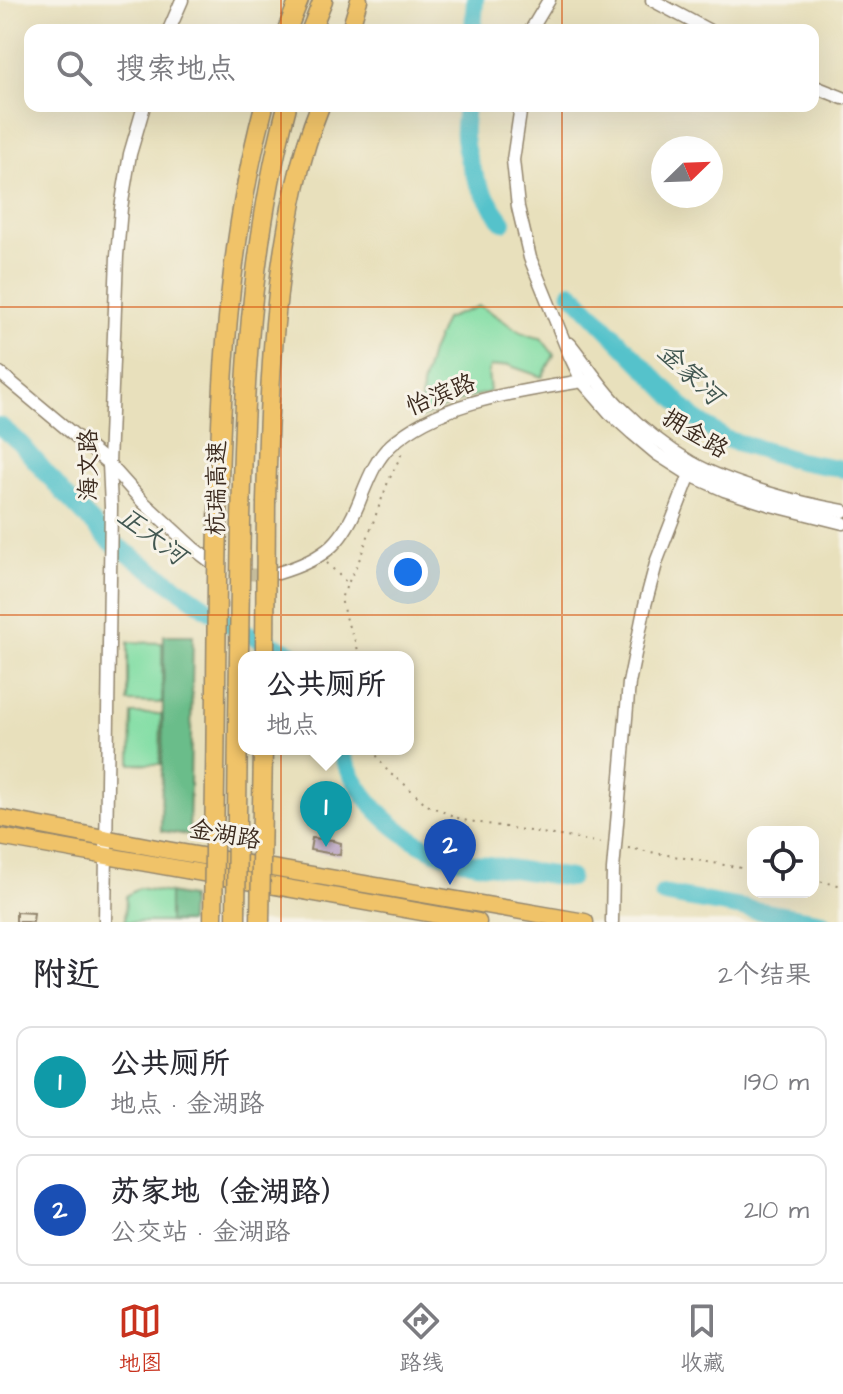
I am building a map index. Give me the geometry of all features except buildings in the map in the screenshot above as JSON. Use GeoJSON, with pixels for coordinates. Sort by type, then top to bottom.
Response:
{"type":"FeatureCollection","features":[{"type":"Feature","properties":{"kind":"highway"},"geometry":{"type":"LineString","coordinates":[[289,24],[299,0]]}},
{"type":"Feature","properties":{"kind":"highway"},"geometry":{"type":"LineString","coordinates":[[313,24],[323,0]]}},
{"type":"Feature","properties":{"kind":"highway","name":"杭瑞高速"},"geometry":{"type":"LineString","coordinates":[[213,922],[222,391],[237,242],[263,112]]}},
{"type":"Feature","properties":{"kind":"highway","name":"杭瑞高速"},"geometry":{"type":"LineString","coordinates":[[240,651],[244,392],[259,245],[286,112]]}},
{"type":"Feature","properties":{"kind":"highway"},"geometry":{"type":"LineString","coordinates":[[265,651],[266,502],[272,353],[295,184],[318,112]]}},
{"type":"Feature","properties":{"kind":"highway","name":"杭瑞高速"},"geometry":{"type":"LineString","coordinates":[[236,922],[238,755]]}},
{"type":"Feature","properties":{"kind":"highway"},"geometry":{"type":"LineString","coordinates":[[260,922],[263,755]]}},
{"type":"Feature","properties":{"kind":"main road"},"geometry":{"type":"LineString","coordinates":[[352,24],[359,0]]}},
{"type":"Feature","properties":{"kind":"main road","name":"金湖路"},"geometry":{"type":"LineString","coordinates":[[0,818],[585,922]]}},
{"type":"Feature","properties":{"kind":"main road","name":"金湖路"},"geometry":{"type":"LineString","coordinates":[[0,837],[478,922]]}},
{"type":"Feature","properties":{"kind":"street"},"geometry":{"type":"LineString","coordinates":[[172,24],[182,0]]}},
{"type":"Feature","properties":{"kind":"street"},"geometry":{"type":"LineString","coordinates":[[535,24],[549,0]]}},
{"type":"Feature","properties":{"kind":"street"},"geometry":{"type":"LineString","coordinates":[[652,0],[697,24]]}},
{"type":"Feature","properties":{"kind":"street"},"geometry":{"type":"LineString","coordinates":[[819,88],[843,98]]}},
{"type":"Feature","properties":{"kind":"street","name":"海文路"},"geometry":{"type":"LineString","coordinates":[[105,922],[109,464],[117,256],[130,154],[142,112]]}},
{"type":"Feature","properties":{"kind":"street"},"geometry":{"type":"LineString","coordinates":[[520,112],[513,160],[518,207],[530,258],[570,356],[588,380]]}},
{"type":"Feature","properties":{"kind":"street"},"geometry":{"type":"LineString","coordinates":[[0,373],[109,464],[142,501],[214,564]]}},
{"type":"Feature","properties":{"kind":"street","name":"怡滨路"},"geometry":{"type":"LineString","coordinates":[[278,573],[300,567],[333,546],[356,512],[379,459],[409,430],[464,406],[501,395],[588,380]]}},
{"type":"Feature","properties":{"kind":"street","name":"拥金路"},"geometry":{"type":"LineString","coordinates":[[588,380],[692,469],[843,511]]}},
{"type":"Feature","properties":{"kind":"street"},"geometry":{"type":"LineString","coordinates":[[612,922],[629,683],[657,560],[692,469],[724,490],[843,523]]}},
{"type":"Feature","properties":{"kind":"path"},"geometry":{"type":"LineString","coordinates":[[358,651],[341,598],[360,558],[388,482],[404,452],[396,441]]}},
{"type":"Feature","properties":{"kind":"path"},"geometry":{"type":"LineString","coordinates":[[320,556],[347,583]]}},
{"type":"Feature","properties":{"kind":"path"},"geometry":{"type":"LineString","coordinates":[[376,755],[389,773],[427,805],[463,820],[747,869]]}},
{"type":"Feature","properties":{"kind":"path"},"geometry":{"type":"LineString","coordinates":[[819,881],[843,886]]}},
{"type":"Feature","properties":{"kind":"green space"},"geometry":{"type":"Polygon","coordinates":[[[479,306],[516,329],[541,338],[554,355],[542,377],[508,365],[490,367],[490,392],[420,418],[422,386],[431,352],[445,319],[479,306]]]}},
{"type":"Feature","properties":{"kind":"green space"},"geometry":{"type":"Polygon","coordinates":[[[164,635],[193,635],[189,835],[161,831],[164,635]]]}},
{"type":"Feature","properties":{"kind":"green space"},"geometry":{"type":"Polygon","coordinates":[[[128,642],[162,643],[162,703],[128,702],[128,642]]]}},
{"type":"Feature","properties":{"kind":"green space"},"geometry":{"type":"Polygon","coordinates":[[[132,714],[161,714],[160,764],[131,764],[132,714]]]}},
{"type":"Feature","properties":{"kind":"green space"},"geometry":{"type":"Polygon","coordinates":[[[139,888],[169,893],[169,922],[125,922],[126,896],[139,888]]]}},
{"type":"Feature","properties":{"kind":"green space"},"geometry":{"type":"Polygon","coordinates":[[[169,893],[190,897],[189,922],[169,922],[169,893]]]}},
{"type":"Feature","properties":{"kind":"waterway","name":"金家河"},"geometry":{"type":"LineString","coordinates":[[473,24],[475,0]]}},
{"type":"Feature","properties":{"kind":"waterway","name":"金家河"},"geometry":{"type":"LineString","coordinates":[[466,112],[464,133],[469,161],[484,193],[503,222]]}},
{"type":"Feature","properties":{"kind":"waterway","name":"金家河"},"geometry":{"type":"LineString","coordinates":[[571,292],[694,418],[726,439],[799,461],[843,469]]}},
{"type":"Feature","properties":{"kind":"waterway","name":"正大河"},"geometry":{"type":"LineString","coordinates":[[0,426],[19,442],[110,541],[234,627],[287,651]]}},
{"type":"Feature","properties":{"kind":"waterway","name":"正大河"},"geometry":{"type":"LineString","coordinates":[[342,755],[371,804],[385,819],[418,843],[467,862],[570,878]]}},
{"type":"Feature","properties":{"kind":"waterway","name":"正大河"},"geometry":{"type":"LineString","coordinates":[[663,894],[823,922]]}},
{"type":"Feature","properties":{"kind":"tunnel"},"geometry":{"type":"LineString","coordinates":[[214,564],[243,574],[273,574]]}},
{"type":"Feature","properties":{"kind":"place","name":"公共厕所"},"geometry":{"type":"Point","coordinates":[326,847]}},
{"type":"Feature","properties":{"kind":"place","name":"苏家地（金湖路）"},"geometry":{"type":"Point","coordinates":[450,885]}}]}
